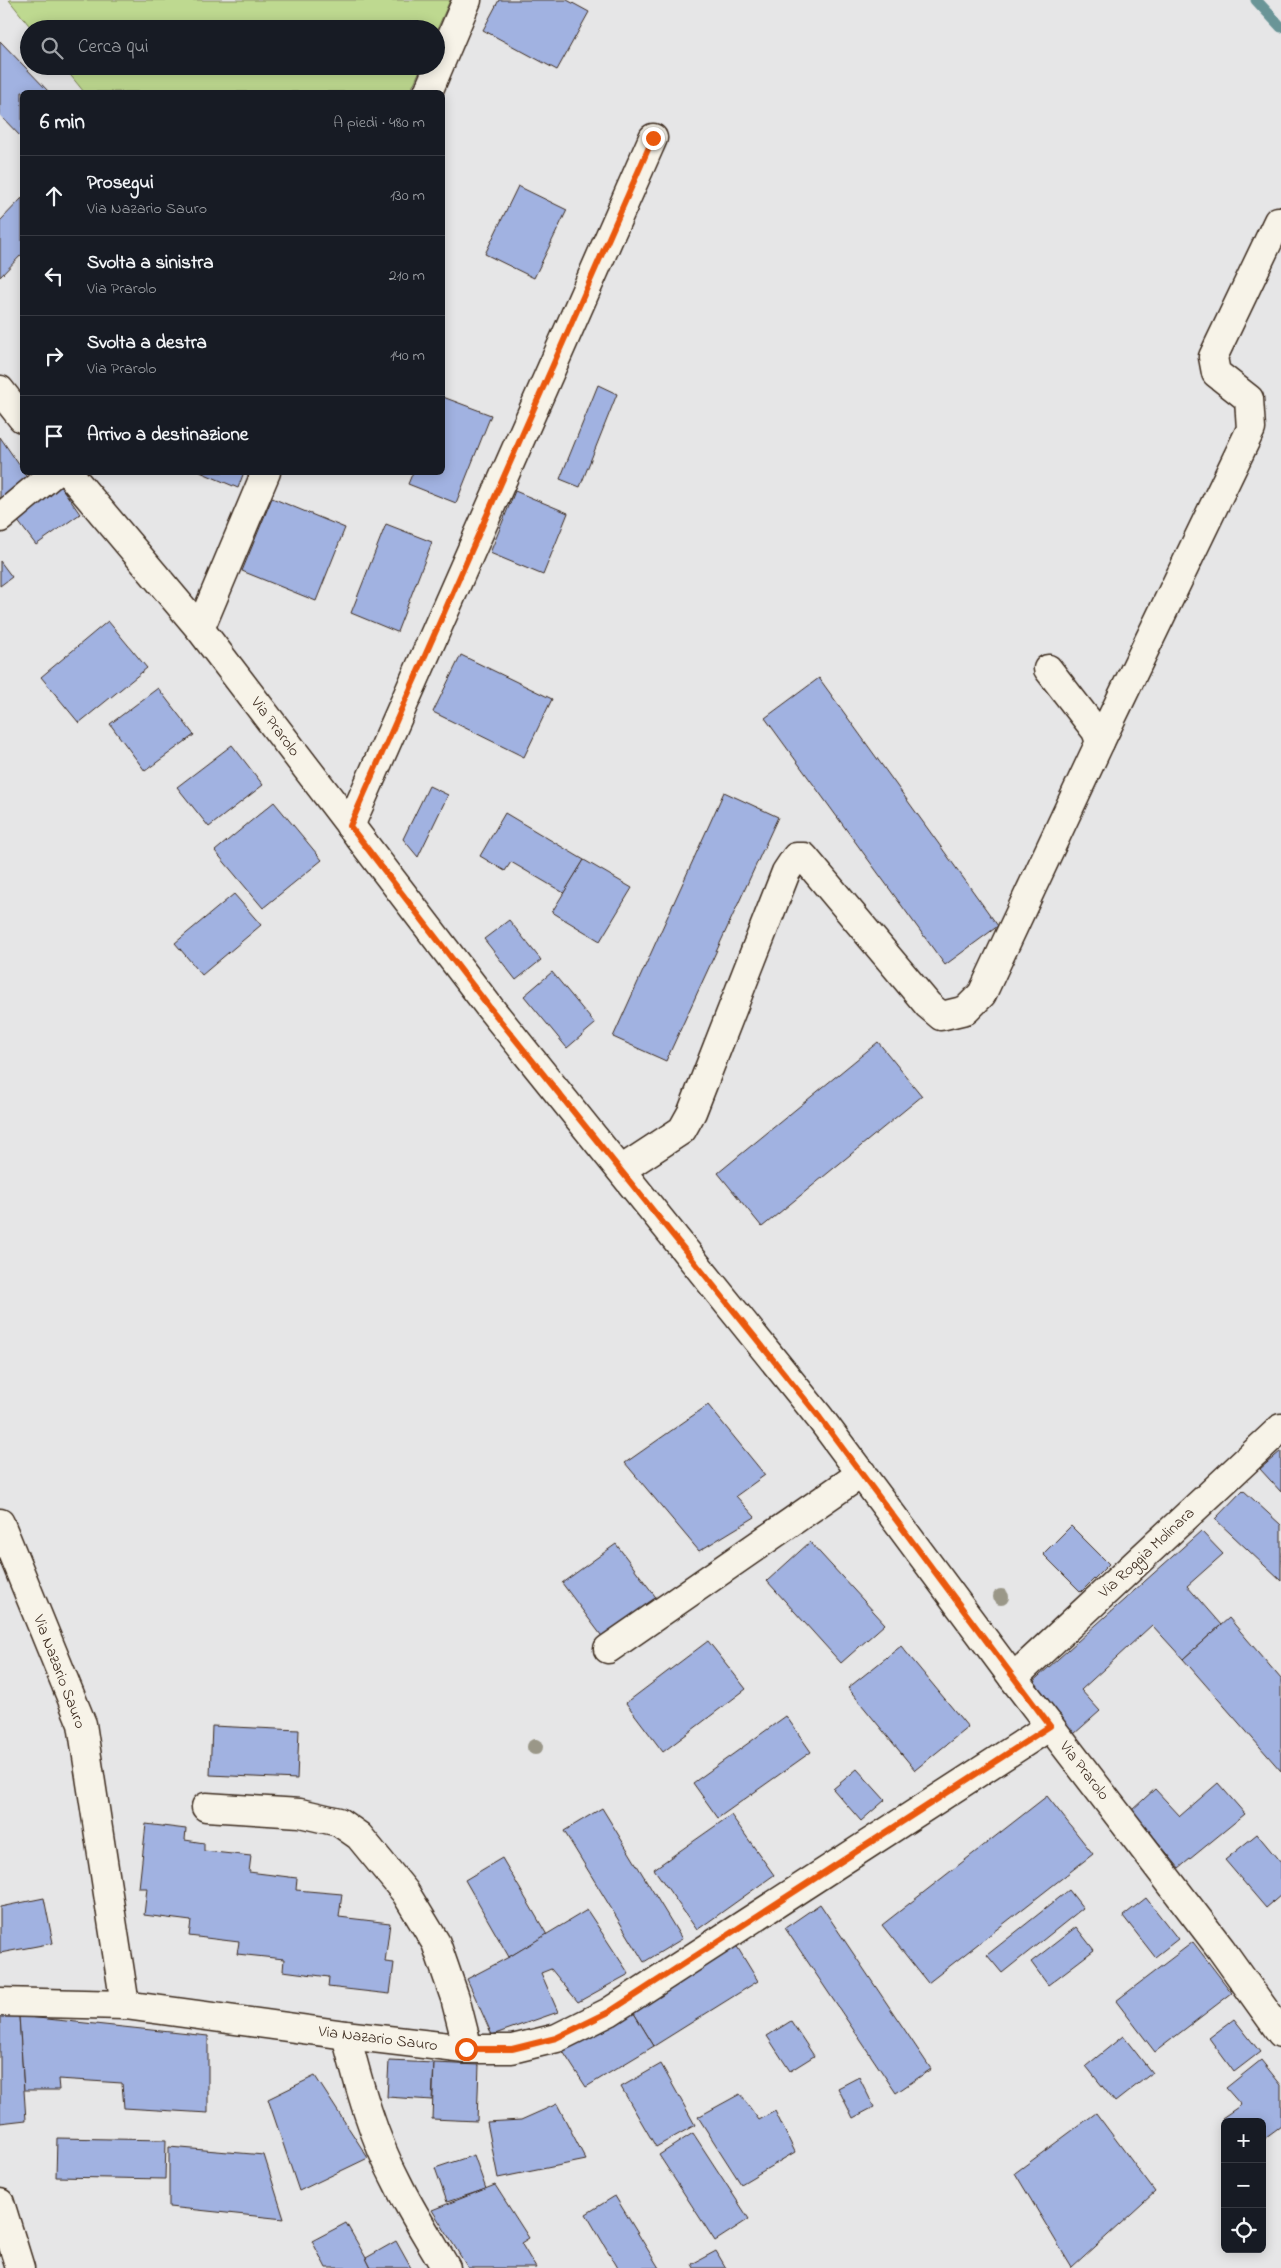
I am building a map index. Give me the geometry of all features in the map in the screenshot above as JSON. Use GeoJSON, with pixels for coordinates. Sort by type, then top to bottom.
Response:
{"type":"FeatureCollection","features":[{"type":"Feature","properties":{"kind":"street"},"geometry":{"type":"LineString","coordinates":[[445,53],[468,0]]}},
{"type":"Feature","properties":{"kind":"street"},"geometry":{"type":"LineString","coordinates":[[429,90],[435,75]]}},
{"type":"Feature","properties":{"kind":"street"},"geometry":{"type":"LineString","coordinates":[[350,826],[653,138]]}},
{"type":"Feature","properties":{"kind":"street"},"geometry":{"type":"LineString","coordinates":[[621,1170],[682,1130],[692,1112],[786,872],[796,857],[804,857],[928,1005],[940,1016],[966,1010],[982,994],[1100,742],[1251,429],[1249,399],[1216,373],[1213,357],[1278,221]]}},
{"type":"Feature","properties":{"kind":"street"},"geometry":{"type":"LineString","coordinates":[[0,390],[20,415]]}},
{"type":"Feature","properties":{"kind":"street"},"geometry":{"type":"LineString","coordinates":[[0,518],[51,475]]}},
{"type":"Feature","properties":{"kind":"street","name":"Via Prarolo"},"geometry":{"type":"LineString","coordinates":[[71,475],[200,629],[490,1008],[820,1418],[1013,1678],[1221,1949],[1281,2033]]}},
{"type":"Feature","properties":{"kind":"street"},"geometry":{"type":"LineString","coordinates":[[200,629],[265,475]]}},
{"type":"Feature","properties":{"kind":"street"},"geometry":{"type":"LineString","coordinates":[[1048,669],[1096,730],[1100,742]]}},
{"type":"Feature","properties":{"kind":"street","name":"Via Roggia Molinara"},"geometry":{"type":"LineString","coordinates":[[1013,1678],[1281,1428]]}},
{"type":"Feature","properties":{"kind":"street"},"geometry":{"type":"LineString","coordinates":[[608,1649],[862,1473]]}},
{"type":"Feature","properties":{"kind":"street","name":"Via Nazario Sauro"},"geometry":{"type":"LineString","coordinates":[[0,1522],[82,1724],[125,2005]]}},
{"type":"Feature","properties":{"kind":"street","name":"Via Nazario Sauro"},"geometry":{"type":"LineString","coordinates":[[0,2002],[125,2005],[466,2049],[512,2049],[556,2038],[609,2012],[1050,1726]]}},
{"type":"Feature","properties":{"kind":"street"},"geometry":{"type":"LineString","coordinates":[[206,1807],[300,1813],[339,1822],[359,1836],[405,1892],[436,1942],[455,1998],[465,2037],[466,2049]]}},
{"type":"Feature","properties":{"kind":"street"},"geometry":{"type":"LineString","coordinates":[[346,2035],[362,2097],[382,2150],[398,2185],[446,2268]]}},
{"type":"Feature","properties":{"kind":"street"},"geometry":{"type":"LineString","coordinates":[[0,2204],[20,2268]]}},
{"type":"Feature","properties":{"kind":"green space"},"geometry":{"type":"Polygon","coordinates":[[[9,0],[450,0],[441,20],[25,20],[9,0]]]}},
{"type":"Feature","properties":{"kind":"green space"},"geometry":{"type":"Polygon","coordinates":[[[70,75],[418,75],[411,90],[82,90],[70,75]]]}},
{"type":"Feature","properties":{"kind":"building"},"geometry":{"type":"Polygon","coordinates":[[[499,0],[567,0],[589,12],[557,70],[483,30],[499,0]]]}},
{"type":"Feature","properties":{"kind":"building"},"geometry":{"type":"Polygon","coordinates":[[[0,41],[20,62],[20,75],[33,75],[47,90],[20,90],[20,136],[0,115],[0,41]]]}},
{"type":"Feature","properties":{"kind":"building"},"geometry":{"type":"Polygon","coordinates":[[[518,186],[567,210],[534,278],[485,254],[518,186]]]}},
{"type":"Feature","properties":{"kind":"building"},"geometry":{"type":"Polygon","coordinates":[[[20,200],[20,256],[0,277],[0,221],[20,200]]]}},
{"type":"Feature","properties":{"kind":"building"},"geometry":{"type":"Polygon","coordinates":[[[598,385],[617,394],[580,487],[560,479],[598,385]]]}},
{"type":"Feature","properties":{"kind":"building"},"geometry":{"type":"Polygon","coordinates":[[[445,398],[491,415],[456,503],[408,484],[412,475],[445,475],[445,398]]]}},
{"type":"Feature","properties":{"kind":"building"},"geometry":{"type":"Polygon","coordinates":[[[0,437],[20,466],[20,475],[25,475],[29,479],[0,500],[0,437]]]}},
{"type":"Feature","properties":{"kind":"building"},"geometry":{"type":"Polygon","coordinates":[[[207,475],[243,475],[238,488],[207,475]]]}},
{"type":"Feature","properties":{"kind":"building"},"geometry":{"type":"Polygon","coordinates":[[[59,484],[80,514],[36,545],[14,516],[59,484]]]}},
{"type":"Feature","properties":{"kind":"building"},"geometry":{"type":"Polygon","coordinates":[[[515,491],[568,513],[543,575],[490,553],[515,491]]]}},
{"type":"Feature","properties":{"kind":"building"},"geometry":{"type":"Polygon","coordinates":[[[272,498],[345,528],[316,601],[242,571],[272,498]]]}},
{"type":"Feature","properties":{"kind":"building"},"geometry":{"type":"Polygon","coordinates":[[[386,524],[432,542],[397,632],[351,613],[386,524]]]}},
{"type":"Feature","properties":{"kind":"building"},"geometry":{"type":"Polygon","coordinates":[[[0,561],[12,577],[0,586],[0,561]]]}},
{"type":"Feature","properties":{"kind":"building"},"geometry":{"type":"Polygon","coordinates":[[[108,621],[147,668],[79,723],[41,677],[108,621]]]}},
{"type":"Feature","properties":{"kind":"building"},"geometry":{"type":"Polygon","coordinates":[[[461,655],[552,699],[524,757],[433,712],[461,655]]]}},
{"type":"Feature","properties":{"kind":"building"},"geometry":{"type":"Polygon","coordinates":[[[819,678],[998,926],[945,965],[765,718],[819,678]]]}},
{"type":"Feature","properties":{"kind":"building"},"geometry":{"type":"Polygon","coordinates":[[[158,688],[194,735],[145,771],[110,724],[158,688]]]}},
{"type":"Feature","properties":{"kind":"building"},"geometry":{"type":"Polygon","coordinates":[[[232,745],[263,785],[209,827],[177,787],[232,745]]]}},
{"type":"Feature","properties":{"kind":"building"},"geometry":{"type":"Polygon","coordinates":[[[429,786],[448,795],[418,857],[403,839],[429,786]]]}},
{"type":"Feature","properties":{"kind":"building"},"geometry":{"type":"Polygon","coordinates":[[[724,792],[778,817],[666,1061],[613,1037],[724,792]]]}},
{"type":"Feature","properties":{"kind":"building"},"geometry":{"type":"Polygon","coordinates":[[[274,802],[322,860],[263,908],[215,851],[274,802]]]}},
{"type":"Feature","properties":{"kind":"building"},"geometry":{"type":"Polygon","coordinates":[[[505,813],[584,860],[564,893],[511,862],[505,871],[480,856],[505,813]]]}},
{"type":"Feature","properties":{"kind":"building"},"geometry":{"type":"Polygon","coordinates":[[[584,860],[632,888],[600,941],[552,912],[584,860]]]}},
{"type":"Feature","properties":{"kind":"building"},"geometry":{"type":"Polygon","coordinates":[[[234,894],[261,925],[202,975],[175,943],[234,894]]]}},
{"type":"Feature","properties":{"kind":"building"},"geometry":{"type":"Polygon","coordinates":[[[509,920],[541,960],[516,980],[484,939],[509,920]]]}},
{"type":"Feature","properties":{"kind":"building"},"geometry":{"type":"Polygon","coordinates":[[[552,972],[595,1024],[567,1048],[524,996],[552,972]]]}},
{"type":"Feature","properties":{"kind":"building"},"geometry":{"type":"Polygon","coordinates":[[[878,1042],[922,1096],[762,1227],[718,1173],[878,1042]]]}},
{"type":"Feature","properties":{"kind":"building"},"geometry":{"type":"Polygon","coordinates":[[[708,1405],[765,1475],[736,1496],[755,1517],[699,1551],[625,1463],[708,1405]]]}},
{"type":"Feature","properties":{"kind":"building"},"geometry":{"type":"Polygon","coordinates":[[[1281,1451],[1281,1492],[1260,1469],[1281,1451]]]}},
{"type":"Feature","properties":{"kind":"building"},"geometry":{"type":"Polygon","coordinates":[[[1243,1490],[1281,1525],[1281,1581],[1215,1519],[1243,1490]]]}},
{"type":"Feature","properties":{"kind":"building"},"geometry":{"type":"Polygon","coordinates":[[[1071,1526],[1109,1564],[1081,1592],[1043,1554],[1071,1526]]]}},
{"type":"Feature","properties":{"kind":"building"},"geometry":{"type":"Polygon","coordinates":[[[1201,1531],[1223,1554],[1187,1586],[1221,1625],[1183,1659],[1152,1625],[1081,1690],[1100,1711],[1074,1734],[1030,1684],[1201,1531]]]}},
{"type":"Feature","properties":{"kind":"building"},"geometry":{"type":"Polygon","coordinates":[[[810,1542],[885,1624],[841,1663],[767,1581],[810,1542]]]}},
{"type":"Feature","properties":{"kind":"building"},"geometry":{"type":"Polygon","coordinates":[[[616,1544],[658,1600],[604,1639],[562,1583],[616,1544]]]}},
{"type":"Feature","properties":{"kind":"building"},"geometry":{"type":"Polygon","coordinates":[[[1229,1618],[1281,1679],[1281,1771],[1183,1659],[1229,1618]]]}},
{"type":"Feature","properties":{"kind":"building"},"geometry":{"type":"Polygon","coordinates":[[[708,1641],[746,1689],[663,1752],[626,1703],[708,1641]]]}},
{"type":"Feature","properties":{"kind":"building"},"geometry":{"type":"Polygon","coordinates":[[[901,1646],[968,1727],[915,1770],[848,1688],[901,1646]]]}},
{"type":"Feature","properties":{"kind":"building"},"geometry":{"type":"Polygon","coordinates":[[[786,1716],[811,1752],[718,1818],[693,1783],[786,1716]]]}},
{"type":"Feature","properties":{"kind":"building"},"geometry":{"type":"Polygon","coordinates":[[[212,1726],[299,1730],[297,1779],[210,1775],[212,1726]]]}},
{"type":"Feature","properties":{"kind":"building"},"geometry":{"type":"Polygon","coordinates":[[[857,1769],[885,1800],[861,1821],[833,1789],[857,1769]]]}},
{"type":"Feature","properties":{"kind":"building"},"geometry":{"type":"Polygon","coordinates":[[[1218,1783],[1245,1814],[1179,1868],[1132,1810],[1155,1789],[1180,1816],[1218,1783]]]}},
{"type":"Feature","properties":{"kind":"building"},"geometry":{"type":"Polygon","coordinates":[[[1047,1796],[1093,1854],[928,1983],[882,1925],[1047,1796]]]}},
{"type":"Feature","properties":{"kind":"building"},"geometry":{"type":"Polygon","coordinates":[[[602,1808],[682,1939],[644,1962],[564,1831],[602,1808]]]}},
{"type":"Feature","properties":{"kind":"building"},"geometry":{"type":"Polygon","coordinates":[[[731,1815],[774,1875],[697,1930],[654,1869],[731,1815]]]}},
{"type":"Feature","properties":{"kind":"building"},"geometry":{"type":"Polygon","coordinates":[[[146,1824],[186,1829],[185,1840],[204,1843],[204,1851],[251,1856],[249,1872],[297,1878],[296,1890],[342,1894],[339,1917],[390,1923],[385,1962],[394,1963],[390,1994],[328,1987],[329,1977],[283,1971],[284,1959],[237,1954],[239,1942],[189,1936],[191,1921],[144,1915],[147,1888],[139,1888],[146,1824]]]}},
{"type":"Feature","properties":{"kind":"building"},"geometry":{"type":"Polygon","coordinates":[[[1257,1834],[1281,1863],[1281,1895],[1266,1908],[1225,1860],[1257,1834]]]}},
{"type":"Feature","properties":{"kind":"building"},"geometry":{"type":"Polygon","coordinates":[[[502,1858],[547,1935],[509,1957],[465,1880],[502,1858]]]}},
{"type":"Feature","properties":{"kind":"building"},"geometry":{"type":"Polygon","coordinates":[[[1069,1890],[1083,1908],[1002,1973],[987,1955],[1069,1890]]]}},
{"type":"Feature","properties":{"kind":"building"},"geometry":{"type":"Polygon","coordinates":[[[44,1898],[53,1943],[0,1953],[0,1907],[44,1898]]]}},
{"type":"Feature","properties":{"kind":"building"},"geometry":{"type":"Polygon","coordinates":[[[1146,1898],[1178,1939],[1155,1957],[1123,1916],[1146,1898]]]}},
{"type":"Feature","properties":{"kind":"building"},"geometry":{"type":"Polygon","coordinates":[[[820,1904],[931,2069],[896,2093],[785,1928],[820,1904]]]}},
{"type":"Feature","properties":{"kind":"building"},"geometry":{"type":"Polygon","coordinates":[[[587,1910],[629,1974],[578,2002],[551,1969],[541,1973],[558,2012],[492,2035],[467,1979],[509,1957],[587,1910]]]}},
{"type":"Feature","properties":{"kind":"building"},"geometry":{"type":"Polygon","coordinates":[[[1076,1927],[1094,1950],[1048,1985],[1031,1962],[1076,1927]]]}},
{"type":"Feature","properties":{"kind":"building"},"geometry":{"type":"Polygon","coordinates":[[[1193,1942],[1232,1993],[1155,2052],[1116,2001],[1193,1942]]]}},
{"type":"Feature","properties":{"kind":"building"},"geometry":{"type":"Polygon","coordinates":[[[736,1945],[758,1981],[654,2046],[632,2010],[736,1945]]]}},
{"type":"Feature","properties":{"kind":"building"},"geometry":{"type":"Polygon","coordinates":[[[632,2010],[654,2046],[586,2087],[562,2050],[632,2010]]]}},
{"type":"Feature","properties":{"kind":"building"},"geometry":{"type":"Polygon","coordinates":[[[0,2015],[19,2016],[26,2120],[0,2123],[0,2015]]]}},
{"type":"Feature","properties":{"kind":"building"},"geometry":{"type":"Polygon","coordinates":[[[19,2016],[208,2036],[208,2113],[124,2108],[122,2083],[58,2079],[59,2090],[24,2090],[19,2016]]]}},
{"type":"Feature","properties":{"kind":"building"},"geometry":{"type":"Polygon","coordinates":[[[1234,2019],[1260,2052],[1234,2072],[1209,2038],[1234,2019]]]}},
{"type":"Feature","properties":{"kind":"building"},"geometry":{"type":"Polygon","coordinates":[[[791,2021],[814,2056],[790,2071],[767,2036],[791,2021]]]}},
{"type":"Feature","properties":{"kind":"building"},"geometry":{"type":"Polygon","coordinates":[[[1123,2036],[1152,2073],[1115,2102],[1086,2066],[1123,2036]]]}},
{"type":"Feature","properties":{"kind":"building"},"geometry":{"type":"Polygon","coordinates":[[[1261,2060],[1281,2085],[1281,2126],[1266,2137],[1266,2118],[1222,2118],[1241,2105],[1226,2088],[1261,2060]]]}},
{"type":"Feature","properties":{"kind":"building"},"geometry":{"type":"Polygon","coordinates":[[[389,2061],[434,2063],[432,2100],[387,2097],[389,2061]]]}},
{"type":"Feature","properties":{"kind":"building"},"geometry":{"type":"Polygon","coordinates":[[[434,2063],[479,2065],[477,2121],[432,2119],[434,2063]]]}},
{"type":"Feature","properties":{"kind":"building"},"geometry":{"type":"Polygon","coordinates":[[[661,2064],[695,2125],[656,2147],[621,2087],[661,2064]]]}},
{"type":"Feature","properties":{"kind":"building"},"geometry":{"type":"Polygon","coordinates":[[[315,2076],[368,2158],[299,2191],[268,2099],[315,2076]]]}},
{"type":"Feature","properties":{"kind":"building"},"geometry":{"type":"Polygon","coordinates":[[[859,2077],[874,2107],[853,2118],[838,2088],[859,2077]]]}},
{"type":"Feature","properties":{"kind":"building"},"geometry":{"type":"Polygon","coordinates":[[[740,2094],[759,2120],[775,2111],[795,2152],[741,2184],[698,2117],[740,2094]]]}},
{"type":"Feature","properties":{"kind":"building"},"geometry":{"type":"Polygon","coordinates":[[[557,2104],[586,2160],[498,2178],[487,2122],[521,2120],[557,2104]]]}},
{"type":"Feature","properties":{"kind":"building"},"geometry":{"type":"Polygon","coordinates":[[[1096,2113],[1155,2192],[1072,2268],[1015,2173],[1096,2113]]]}},
{"type":"Feature","properties":{"kind":"building"},"geometry":{"type":"Polygon","coordinates":[[[693,2133],[749,2219],[715,2241],[659,2155],[693,2133]]]}},
{"type":"Feature","properties":{"kind":"building"},"geometry":{"type":"Polygon","coordinates":[[[57,2138],[166,2140],[165,2179],[56,2177],[57,2138]]]}},
{"type":"Feature","properties":{"kind":"building"},"geometry":{"type":"Polygon","coordinates":[[[169,2147],[264,2155],[284,2219],[169,2207],[169,2147]]]}},
{"type":"Feature","properties":{"kind":"building"},"geometry":{"type":"Polygon","coordinates":[[[474,2155],[486,2189],[447,2202],[435,2168],[474,2155]]]}},
{"type":"Feature","properties":{"kind":"building"},"geometry":{"type":"Polygon","coordinates":[[[495,2185],[529,2238],[521,2243],[536,2268],[468,2268],[432,2210],[495,2185]]]}},
{"type":"Feature","properties":{"kind":"building"},"geometry":{"type":"Polygon","coordinates":[[[615,2196],[659,2268],[618,2268],[586,2214],[615,2196]]]}},
{"type":"Feature","properties":{"kind":"building"},"geometry":{"type":"Polygon","coordinates":[[[346,2223],[371,2268],[326,2268],[312,2241],[346,2223]]]}},
{"type":"Feature","properties":{"kind":"building"},"geometry":{"type":"Polygon","coordinates":[[[396,2241],[411,2268],[371,2268],[366,2258],[396,2241]]]}},
{"type":"Feature","properties":{"kind":"building"},"geometry":{"type":"Polygon","coordinates":[[[716,2251],[726,2268],[694,2268],[692,2264],[716,2251]]]}},
{"type":"Feature","properties":{"kind":"waterway"},"geometry":{"type":"LineString","coordinates":[[1256,0],[1281,27]]}},
{"type":"Feature","properties":{"kind":"route"},"geometry":{"type":"LineString","coordinates":[[466,2049],[512,2049],[556,2038],[609,2012],[1050,1726],[820,1418],[490,1008],[350,826],[653,138]]}}]}
